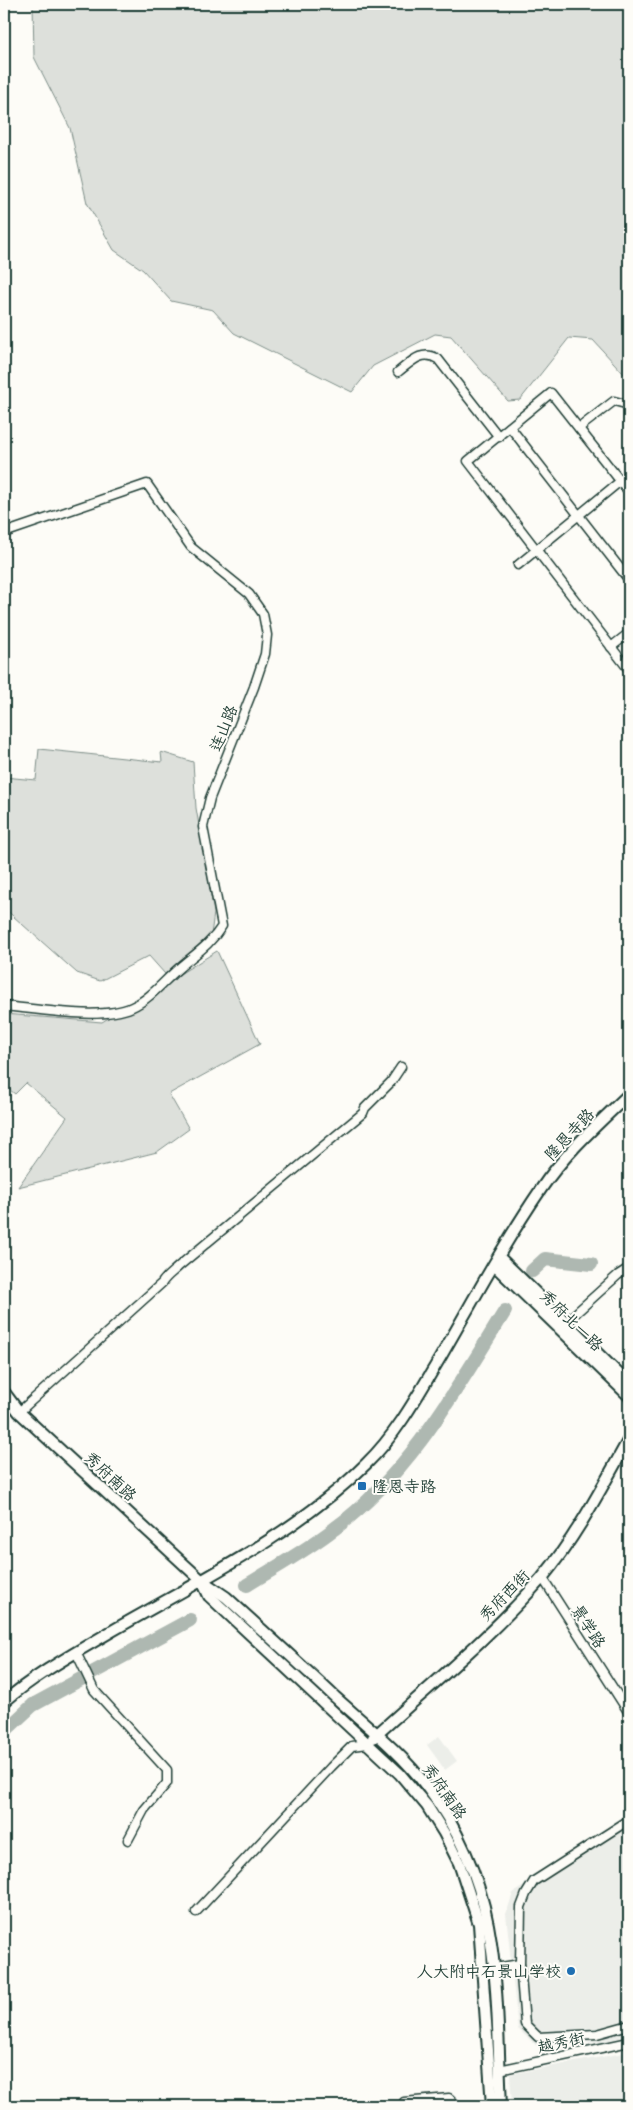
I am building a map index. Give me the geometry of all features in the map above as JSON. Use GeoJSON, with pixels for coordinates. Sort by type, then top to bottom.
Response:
{"type":"FeatureCollection","features":[{"type":"Feature","properties":{"kind":"street"},"geometry":{"type":"LineString","coordinates":[[398,372],[423,355],[430,354],[438,359],[499,437]]}},
{"type":"Feature","properties":{"kind":"street"},"geometry":{"type":"LineString","coordinates":[[629,492],[551,393],[468,461],[629,670]]}},
{"type":"Feature","properties":{"kind":"street"},"geometry":{"type":"LineString","coordinates":[[579,428],[614,401],[629,405]]}},
{"type":"Feature","properties":{"kind":"street"},"geometry":{"type":"LineString","coordinates":[[510,427],[629,580]]}},
{"type":"Feature","properties":{"kind":"street"},"geometry":{"type":"LineString","coordinates":[[518,565],[536,548],[629,474]]}},
{"type":"Feature","properties":{"kind":"street","name":"连山路"},"geometry":{"type":"LineString","coordinates":[[4,533],[147,484],[191,547],[249,594],[263,614],[267,635],[265,654],[254,687],[210,798],[203,827],[222,926],[214,939],[133,1007],[112,1013],[70,1012],[4,1006]]}},
{"type":"Feature","properties":{"kind":"street"},"geometry":{"type":"LineString","coordinates":[[611,647],[629,633]]}},
{"type":"Feature","properties":{"kind":"street"},"geometry":{"type":"LineString","coordinates":[[19,1412],[162,1283],[166,1277],[170,1276],[178,1266],[363,1113],[365,1108],[391,1082],[401,1068]]}},
{"type":"Feature","properties":{"kind":"street","name":"隆恩寺路"},"geometry":{"type":"LineString","coordinates":[[4,1702],[25,1684],[78,1656],[309,1514],[367,1463],[390,1436],[413,1403],[497,1261],[551,1175],[580,1142],[629,1094]]}},
{"type":"Feature","properties":{"kind":"street","name":"秀府北一路"},"geometry":{"type":"LineString","coordinates":[[497,1261],[566,1322],[629,1384]]}},
{"type":"Feature","properties":{"kind":"street","name":"秀府北一路"},"geometry":{"type":"LineString","coordinates":[[497,1261],[629,1396]]}},
{"type":"Feature","properties":{"kind":"street"},"geometry":{"type":"LineString","coordinates":[[566,1322],[618,1274],[629,1268]]}},
{"type":"Feature","properties":{"kind":"street","name":"秀府南路"},"geometry":{"type":"LineString","coordinates":[[4,1392],[19,1412],[201,1580],[226,1597],[377,1735],[403,1759],[427,1786],[448,1817],[474,1872],[488,1924],[492,2106]]}},
{"type":"Feature","properties":{"kind":"street","name":"秀府西街"},"geometry":{"type":"LineString","coordinates":[[367,1744],[495,1626],[542,1578],[583,1521],[629,1440]]}},
{"type":"Feature","properties":{"kind":"street","name":"景学路"},"geometry":{"type":"LineString","coordinates":[[542,1578],[629,1713]]}},
{"type":"Feature","properties":{"kind":"street","name":"秀府南路"},"geometry":{"type":"LineString","coordinates":[[201,1580],[209,1596],[405,1781],[427,1806],[444,1832],[459,1863],[476,1915],[489,1969],[501,2106]]}},
{"type":"Feature","properties":{"kind":"street"},"geometry":{"type":"LineString","coordinates":[[78,1656],[94,1690],[167,1770],[167,1782],[144,1810],[128,1840]]}},
{"type":"Feature","properties":{"kind":"street"},"geometry":{"type":"LineString","coordinates":[[196,1912],[331,1766],[352,1746],[367,1744]]}},
{"type":"Feature","properties":{"kind":"street"},"geometry":{"type":"LineString","coordinates":[[629,1820],[534,1881],[521,1907],[520,1964],[524,2024],[538,2037],[597,2034],[629,2025]]}},
{"type":"Feature","properties":{"kind":"street"},"geometry":{"type":"LineString","coordinates":[[489,1969],[520,1964]]}},
{"type":"Feature","properties":{"kind":"street","name":"越秀街"},"geometry":{"type":"LineString","coordinates":[[499,2070],[629,2042]]}},
{"type":"Feature","properties":{"kind":"street"},"geometry":{"type":"LineString","coordinates":[[404,2106],[404,2102],[449,2098],[457,2106]]}},
{"type":"Feature","properties":{"kind":"shaded area"},"geometry":{"type":"Polygon","coordinates":[[[33,4],[629,4],[629,374],[624,374],[593,340],[569,338],[520,400],[508,401],[451,336],[435,334],[373,366],[352,392],[234,333],[213,310],[171,301],[143,270],[114,250],[87,203],[70,128],[34,57],[33,4]]]}},
{"type":"Feature","properties":{"kind":"shaded area"},"geometry":{"type":"Polygon","coordinates":[[[39,749],[162,762],[161,752],[193,762],[196,808],[214,913],[211,935],[165,974],[149,956],[100,981],[77,973],[4,908],[4,777],[36,780],[39,749]]]}},
{"type":"Feature","properties":{"kind":"shaded area"},"geometry":{"type":"Polygon","coordinates":[[[217,951],[260,1044],[169,1094],[189,1129],[157,1152],[18,1187],[67,1117],[26,1083],[15,1094],[4,1085],[4,1014],[102,1022],[217,951]]]}},
{"type":"Feature","properties":{"kind":"shaded area"},"geometry":{"type":"Polygon","coordinates":[[[439,1736],[457,1761],[445,1770],[427,1745],[439,1736]]]}},
{"type":"Feature","properties":{"kind":"shaded area","name":"人大附中石景山学校"},"geometry":{"type":"Polygon","coordinates":[[[629,1813],[629,2035],[598,2043],[571,2042],[537,2046],[518,2029],[506,1914],[513,1893],[616,1825],[629,1813]]]}},
{"type":"Feature","properties":{"kind":"shaded area"},"geometry":{"type":"Polygon","coordinates":[[[629,2052],[629,2106],[512,2106],[510,2074],[629,2052]]]}},
{"type":"Feature","properties":{"kind":"waterway"},"geometry":{"type":"LineString","coordinates":[[532,1271],[545,1259],[591,1264]]}},
{"type":"Feature","properties":{"kind":"waterway"},"geometry":{"type":"LineString","coordinates":[[247,1585],[324,1537],[361,1507],[386,1482],[430,1429],[505,1311]]}},
{"type":"Feature","properties":{"kind":"waterway"},"geometry":{"type":"LineString","coordinates":[[4,1732],[33,1705],[190,1620]]}},
{"type":"Feature","properties":{"kind":"place","name":"隆恩寺路"},"geometry":{"type":"Point","coordinates":[362,1486]}},
{"type":"Feature","properties":{"kind":"place","name":"人大附中石景山学校"},"geometry":{"type":"Point","coordinates":[571,1971]}}]}
